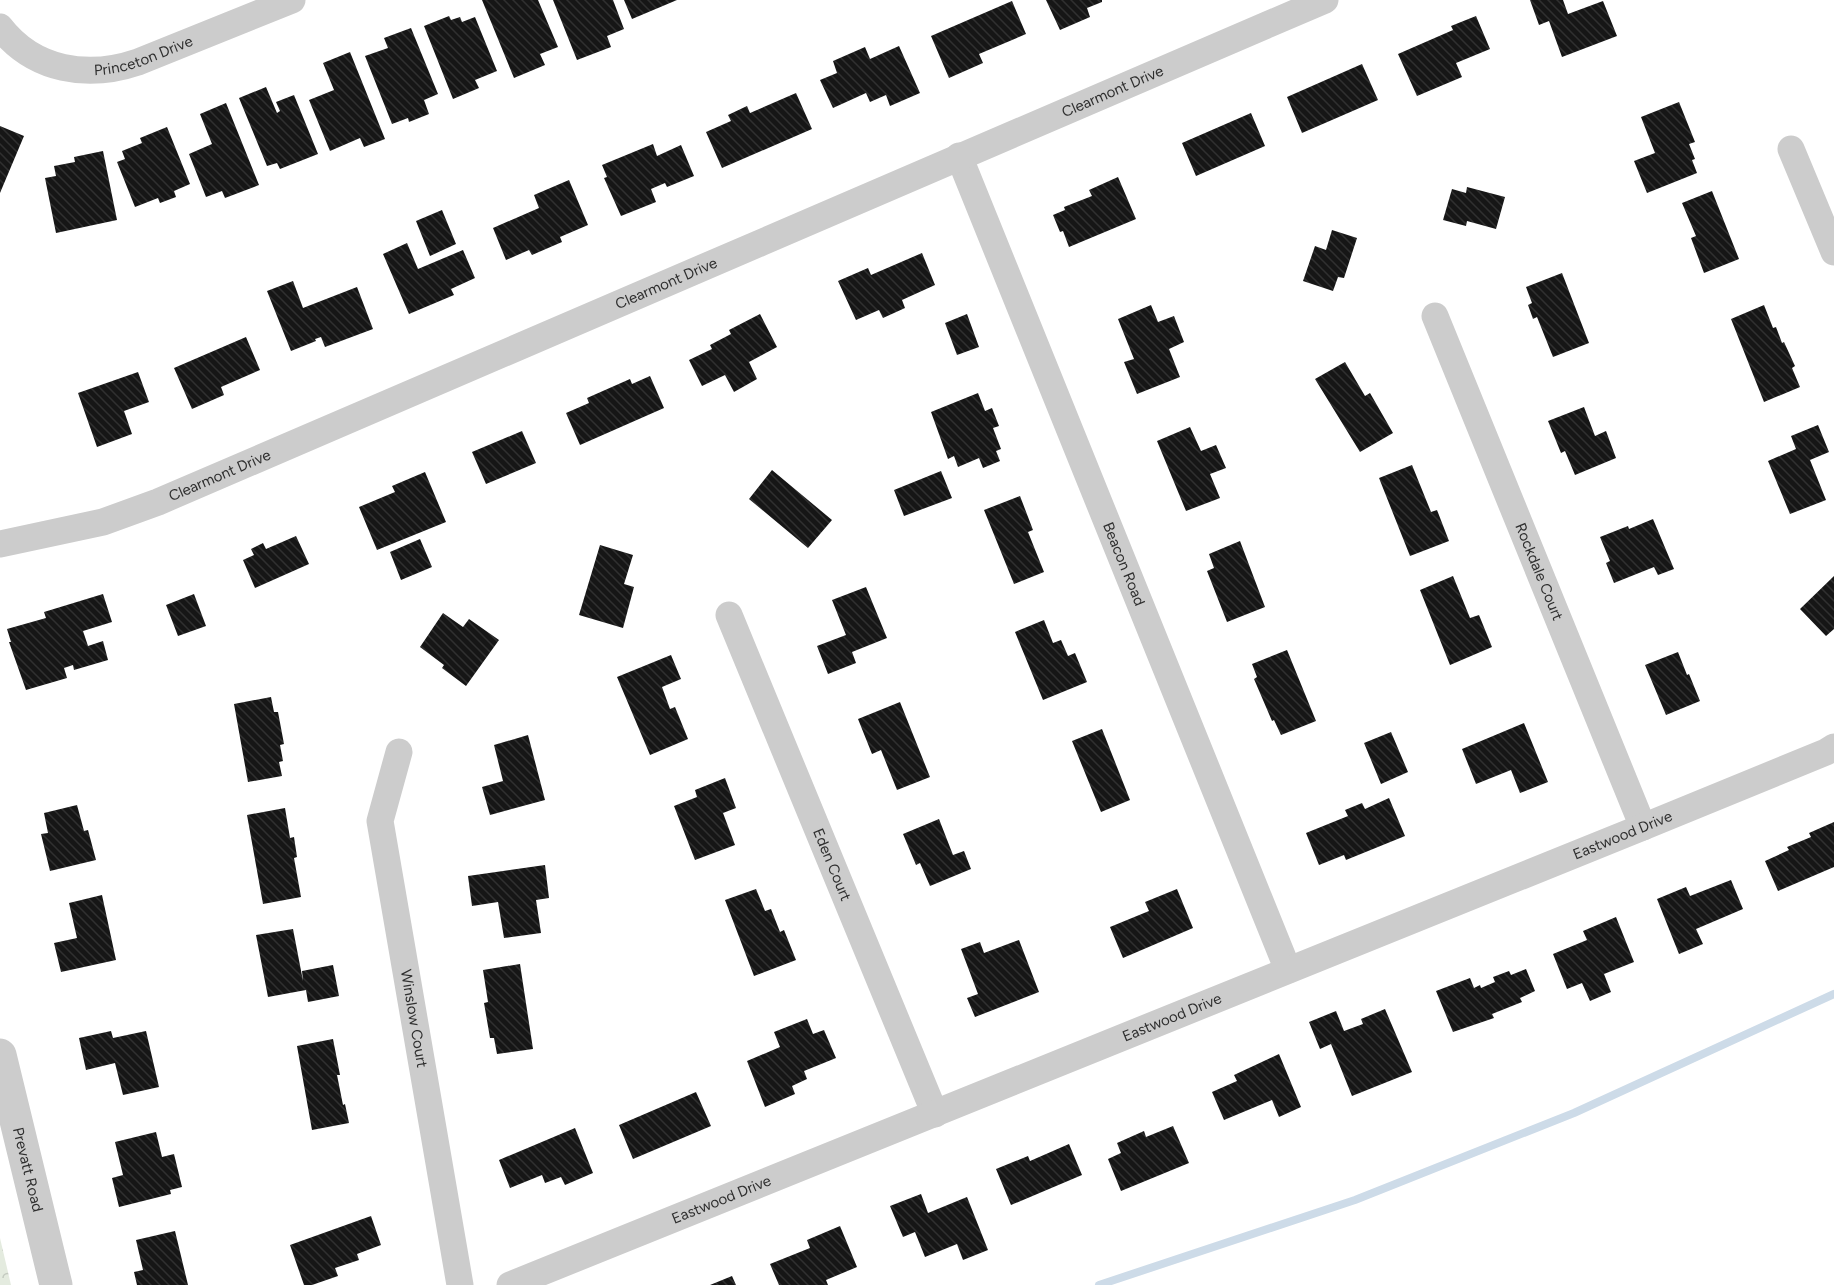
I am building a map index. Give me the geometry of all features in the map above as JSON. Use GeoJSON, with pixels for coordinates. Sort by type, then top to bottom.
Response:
{"type":"FeatureCollection","features":[{"type":"Feature","properties":{"kind":"street","name":"Princeton Drive"},"geometry":{"type":"LineString","coordinates":[[0,27],[16,44],[50,64],[67,69],[104,71],[138,62],[292,0]]}},
{"type":"Feature","properties":{"kind":"street","name":"Clearmont Drive"},"geometry":{"type":"LineString","coordinates":[[0,544],[102,522],[158,502],[1325,0]]}},
{"type":"Feature","properties":{"kind":"street"},"geometry":{"type":"LineString","coordinates":[[1791,149],[1834,252]]}},
{"type":"Feature","properties":{"kind":"street","name":"Beacon Road"},"geometry":{"type":"LineString","coordinates":[[959,156],[1288,970]]}},
{"type":"Feature","properties":{"kind":"street","name":"Rockdale Court"},"geometry":{"type":"LineString","coordinates":[[1435,316],[1643,827]]}},
{"type":"Feature","properties":{"kind":"street","name":"Eden Court"},"geometry":{"type":"LineString","coordinates":[[729,615],[935,1114]]}},
{"type":"Feature","properties":{"kind":"street","name":"Eastwood Drive"},"geometry":{"type":"LineString","coordinates":[[510,1285],[1643,827],[1834,747]]}},
{"type":"Feature","properties":{"kind":"street","name":"Winslow Court"},"geometry":{"type":"LineString","coordinates":[[399,752],[380,821],[460,1285]]}},
{"type":"Feature","properties":{"kind":"street","name":"Prevatt Road"},"geometry":{"type":"LineString","coordinates":[[0,1054],[56,1285]]}},
{"type":"Feature","properties":{"kind":"green space"},"geometry":{"type":"Polygon","coordinates":[[[0,1238],[11,1285],[0,1285],[0,1238]]]}},
{"type":"Feature","properties":{"kind":"building"},"geometry":{"type":"Polygon","coordinates":[[[482,0],[538,0],[558,47],[540,54],[545,65],[514,78],[482,0]]]}},
{"type":"Feature","properties":{"kind":"building"},"geometry":{"type":"Polygon","coordinates":[[[553,0],[613,0],[624,29],[607,36],[611,47],[577,60],[553,0]]]}},
{"type":"Feature","properties":{"kind":"building"},"geometry":{"type":"Polygon","coordinates":[[[624,0],[677,0],[632,19],[624,0]]]}},
{"type":"Feature","properties":{"kind":"building"},"geometry":{"type":"Polygon","coordinates":[[[1046,0],[1102,0],[1102,2],[1087,8],[1090,17],[1060,30],[1046,0]]]}},
{"type":"Feature","properties":{"kind":"building"},"geometry":{"type":"Polygon","coordinates":[[[1530,0],[1563,0],[1568,14],[1603,1],[1617,36],[1562,57],[1549,21],[1539,25],[1530,0]]]}},
{"type":"Feature","properties":{"kind":"building"},"geometry":{"type":"Polygon","coordinates":[[[1012,1],[1026,34],[979,54],[983,63],[949,78],[931,36],[1012,1]]]}},
{"type":"Feature","properties":{"kind":"building"},"geometry":{"type":"Polygon","coordinates":[[[449,16],[451,20],[460,17],[462,22],[475,17],[497,71],[475,80],[479,88],[453,99],[424,26],[449,16]]]}},
{"type":"Feature","properties":{"kind":"building"},"geometry":{"type":"Polygon","coordinates":[[[1476,16],[1490,49],[1456,63],[1462,77],[1417,96],[1398,54],[1453,30],[1451,26],[1476,16]]]}},
{"type":"Feature","properties":{"kind":"building"},"geometry":{"type":"Polygon","coordinates":[[[411,28],[438,94],[424,100],[429,114],[409,122],[408,118],[392,124],[365,56],[388,48],[384,38],[411,28]]]}},
{"type":"Feature","properties":{"kind":"building"},"geometry":{"type":"Polygon","coordinates":[[[899,46],[920,93],[890,106],[886,95],[870,102],[866,93],[833,108],[820,80],[837,73],[833,61],[865,47],[870,59],[899,46]]]}},
{"type":"Feature","properties":{"kind":"building"},"geometry":{"type":"Polygon","coordinates":[[[350,52],[385,139],[364,147],[360,138],[330,151],[309,100],[334,90],[323,63],[350,52]]]}},
{"type":"Feature","properties":{"kind":"building"},"geometry":{"type":"Polygon","coordinates":[[[1362,64],[1378,100],[1302,133],[1287,97],[1362,64]]]}},
{"type":"Feature","properties":{"kind":"building"},"geometry":{"type":"Polygon","coordinates":[[[266,87],[277,113],[280,111],[276,102],[294,95],[318,154],[280,169],[277,163],[267,166],[239,98],[266,87]]]}},
{"type":"Feature","properties":{"kind":"building"},"geometry":{"type":"Polygon","coordinates":[[[796,93],[812,129],[722,168],[706,132],[731,121],[728,115],[747,106],[750,113],[796,93]]]}},
{"type":"Feature","properties":{"kind":"building"},"geometry":{"type":"Polygon","coordinates":[[[1679,102],[1695,142],[1689,144],[1697,173],[1647,193],[1634,161],[1655,153],[1641,117],[1679,102]]]}},
{"type":"Feature","properties":{"kind":"building"},"geometry":{"type":"Polygon","coordinates":[[[226,103],[259,185],[225,198],[222,191],[206,197],[189,154],[212,144],[200,114],[226,103]]]}},
{"type":"Feature","properties":{"kind":"building"},"geometry":{"type":"Polygon","coordinates":[[[1251,113],[1265,146],[1196,176],[1182,143],[1251,113]]]}},
{"type":"Feature","properties":{"kind":"building"},"geometry":{"type":"Polygon","coordinates":[[[0,126],[24,136],[0,193],[0,126]]]}},
{"type":"Feature","properties":{"kind":"building"},"geometry":{"type":"Polygon","coordinates":[[[167,127],[190,184],[174,191],[176,197],[160,203],[158,198],[135,207],[117,162],[125,159],[122,151],[142,143],[140,138],[167,127]]]}},
{"type":"Feature","properties":{"kind":"building"},"geometry":{"type":"Polygon","coordinates":[[[653,144],[657,156],[681,145],[694,176],[667,187],[665,183],[651,189],[656,202],[621,216],[604,178],[607,177],[602,165],[653,144]]]}},
{"type":"Feature","properties":{"kind":"building"},"geometry":{"type":"Polygon","coordinates":[[[103,151],[117,220],[56,233],[45,178],[56,176],[54,166],[75,162],[74,157],[103,151]]]}},
{"type":"Feature","properties":{"kind":"building"},"geometry":{"type":"Polygon","coordinates":[[[1118,177],[1136,219],[1069,247],[1053,215],[1065,210],[1064,207],[1092,196],[1089,190],[1118,177]]]}},
{"type":"Feature","properties":{"kind":"building"},"geometry":{"type":"Polygon","coordinates":[[[569,180],[588,225],[560,237],[562,242],[532,255],[529,250],[506,260],[493,228],[539,208],[534,195],[569,180]]]}},
{"type":"Feature","properties":{"kind":"building"},"geometry":{"type":"Polygon","coordinates":[[[1467,187],[1505,197],[1496,229],[1467,221],[1466,226],[1443,220],[1452,189],[1466,193],[1467,187]]]}},
{"type":"Feature","properties":{"kind":"building"},"geometry":{"type":"Polygon","coordinates":[[[1712,191],[1739,259],[1704,273],[1691,238],[1696,236],[1682,203],[1712,191]]]}},
{"type":"Feature","properties":{"kind":"building"},"geometry":{"type":"Polygon","coordinates":[[[442,210],[456,244],[430,256],[416,221],[442,210]]]}},
{"type":"Feature","properties":{"kind":"building"},"geometry":{"type":"Polygon","coordinates":[[[1332,230],[1357,238],[1344,278],[1338,277],[1333,291],[1303,281],[1315,246],[1326,250],[1332,230]]]}},
{"type":"Feature","properties":{"kind":"building"},"geometry":{"type":"Polygon","coordinates":[[[407,243],[418,269],[463,250],[475,278],[451,289],[454,295],[409,314],[383,254],[407,243]]]}},
{"type":"Feature","properties":{"kind":"building"},"geometry":{"type":"Polygon","coordinates":[[[922,253],[935,285],[902,300],[905,308],[883,318],[879,310],[856,320],[838,281],[868,268],[871,275],[922,253]]]}},
{"type":"Feature","properties":{"kind":"building"},"geometry":{"type":"Polygon","coordinates":[[[1562,273],[1589,343],[1553,357],[1537,317],[1533,319],[1528,305],[1532,303],[1526,287],[1562,273]]]}},
{"type":"Feature","properties":{"kind":"building"},"geometry":{"type":"Polygon","coordinates":[[[293,281],[303,308],[357,287],[373,329],[325,347],[321,337],[291,351],[267,291],[293,281]]]}},
{"type":"Feature","properties":{"kind":"building"},"geometry":{"type":"Polygon","coordinates":[[[1151,305],[1158,322],[1174,316],[1184,342],[1169,349],[1180,377],[1137,394],[1124,362],[1134,359],[1118,319],[1151,305]]]}},
{"type":"Feature","properties":{"kind":"building"},"geometry":{"type":"Polygon","coordinates":[[[1764,305],[1773,328],[1776,327],[1795,366],[1792,368],[1800,387],[1764,402],[1731,319],[1764,305]]]}},
{"type":"Feature","properties":{"kind":"building"},"geometry":{"type":"Polygon","coordinates":[[[760,314],[777,347],[749,362],[757,379],[734,392],[725,375],[702,386],[689,360],[712,349],[710,345],[731,334],[729,330],[760,314]]]}},
{"type":"Feature","properties":{"kind":"building"},"geometry":{"type":"Polygon","coordinates":[[[967,314],[979,347],[957,355],[945,323],[967,314]]]}},
{"type":"Feature","properties":{"kind":"building"},"geometry":{"type":"Polygon","coordinates":[[[246,337],[260,370],[221,387],[224,395],[192,409],[174,368],[246,337]]]}},
{"type":"Feature","properties":{"kind":"building"},"geometry":{"type":"Polygon","coordinates":[[[1345,362],[1365,396],[1370,393],[1393,433],[1360,452],[1315,379],[1345,362]]]}},
{"type":"Feature","properties":{"kind":"building"},"geometry":{"type":"Polygon","coordinates":[[[138,372],[149,402],[124,411],[132,434],[97,447],[78,393],[138,372]]]}},
{"type":"Feature","properties":{"kind":"building"},"geometry":{"type":"Polygon","coordinates":[[[650,376],[664,408],[580,445],[566,413],[589,403],[587,398],[630,379],[632,384],[650,376]]]}},
{"type":"Feature","properties":{"kind":"building"},"geometry":{"type":"Polygon","coordinates":[[[978,393],[985,411],[992,408],[999,426],[993,428],[1001,449],[996,451],[1000,461],[983,468],[979,458],[958,467],[954,456],[948,459],[931,412],[978,393]]]}},
{"type":"Feature","properties":{"kind":"building"},"geometry":{"type":"Polygon","coordinates":[[[1584,407],[1595,436],[1606,431],[1616,458],[1575,475],[1565,451],[1561,453],[1548,421],[1584,407]]]}},
{"type":"Feature","properties":{"kind":"building"},"geometry":{"type":"Polygon","coordinates":[[[1818,425],[1829,452],[1810,460],[1826,500],[1790,514],[1768,461],[1796,449],[1791,436],[1818,425]]]}},
{"type":"Feature","properties":{"kind":"building"},"geometry":{"type":"Polygon","coordinates":[[[1190,427],[1201,451],[1216,445],[1226,468],[1210,474],[1220,498],[1186,511],[1157,441],[1190,427]]]}},
{"type":"Feature","properties":{"kind":"building"},"geometry":{"type":"Polygon","coordinates":[[[522,431],[536,463],[486,484],[472,452],[522,431]]]}},
{"type":"Feature","properties":{"kind":"building"},"geometry":{"type":"Polygon","coordinates":[[[1412,465],[1431,512],[1437,510],[1449,541],[1410,556],[1379,478],[1412,465]]]}},
{"type":"Feature","properties":{"kind":"building"},"geometry":{"type":"Polygon","coordinates":[[[772,470],[832,520],[808,548],[749,499],[772,470]]]}},
{"type":"Feature","properties":{"kind":"building"},"geometry":{"type":"Polygon","coordinates":[[[941,471],[952,498],[904,516],[894,490],[941,471]]]}},
{"type":"Feature","properties":{"kind":"building"},"geometry":{"type":"Polygon","coordinates":[[[425,472],[446,522],[377,550],[359,507],[395,492],[392,486],[425,472]]]}},
{"type":"Feature","properties":{"kind":"building"},"geometry":{"type":"Polygon","coordinates":[[[1020,496],[1033,530],[1028,532],[1044,572],[1014,584],[984,510],[1020,496]]]}},
{"type":"Feature","properties":{"kind":"building"},"geometry":{"type":"Polygon","coordinates":[[[1653,519],[1674,569],[1658,575],[1654,567],[1614,583],[1606,563],[1610,561],[1600,537],[1653,519]]]}},
{"type":"Feature","properties":{"kind":"building"},"geometry":{"type":"Polygon","coordinates":[[[296,536],[309,564],[255,588],[243,560],[254,555],[251,549],[263,543],[266,549],[296,536]]]}},
{"type":"Feature","properties":{"kind":"building"},"geometry":{"type":"Polygon","coordinates":[[[420,539],[432,567],[401,580],[390,552],[420,539]]]}},
{"type":"Feature","properties":{"kind":"building"},"geometry":{"type":"Polygon","coordinates":[[[1240,541],[1265,607],[1227,622],[1207,571],[1214,568],[1209,554],[1240,541]]]}},
{"type":"Feature","properties":{"kind":"building"},"geometry":{"type":"Polygon","coordinates":[[[600,545],[633,555],[624,584],[634,587],[623,628],[579,615],[600,545]]]}},
{"type":"Feature","properties":{"kind":"building"},"geometry":{"type":"Polygon","coordinates":[[[1453,576],[1470,618],[1479,615],[1492,647],[1450,665],[1420,590],[1453,576]]]}},
{"type":"Feature","properties":{"kind":"building"},"geometry":{"type":"Polygon","coordinates":[[[1834,576],[1834,629],[1826,636],[1800,609],[1834,576]]]}},
{"type":"Feature","properties":{"kind":"building"},"geometry":{"type":"Polygon","coordinates":[[[866,587],[887,638],[852,652],[856,663],[828,674],[817,646],[846,635],[832,600],[866,587]]]}},
{"type":"Feature","properties":{"kind":"building"},"geometry":{"type":"Polygon","coordinates":[[[103,594],[112,622],[83,631],[88,646],[103,641],[108,660],[74,670],[73,665],[64,668],[67,678],[26,690],[9,642],[11,642],[7,629],[46,618],[44,612],[103,594]]]}},
{"type":"Feature","properties":{"kind":"building"},"geometry":{"type":"Polygon","coordinates":[[[194,594],[206,626],[178,636],[166,605],[194,594]]]}},
{"type":"Feature","properties":{"kind":"building"},"geometry":{"type":"Polygon","coordinates":[[[443,613],[463,627],[469,619],[499,640],[466,686],[420,647],[443,613]]]}},
{"type":"Feature","properties":{"kind":"building"},"geometry":{"type":"Polygon","coordinates":[[[1044,620],[1053,643],[1061,640],[1068,656],[1075,653],[1087,682],[1043,700],[1015,632],[1044,620]]]}},
{"type":"Feature","properties":{"kind":"building"},"geometry":{"type":"Polygon","coordinates":[[[1287,650],[1316,721],[1281,735],[1274,720],[1272,721],[1254,679],[1257,677],[1252,664],[1287,650]]]}},
{"type":"Feature","properties":{"kind":"building"},"geometry":{"type":"Polygon","coordinates":[[[1678,652],[1700,701],[1666,715],[1645,665],[1678,652]]]}},
{"type":"Feature","properties":{"kind":"building"},"geometry":{"type":"Polygon","coordinates":[[[671,655],[681,679],[662,687],[670,709],[675,707],[688,739],[650,755],[617,677],[671,655]]]}},
{"type":"Feature","properties":{"kind":"building"},"geometry":{"type":"Polygon","coordinates":[[[271,697],[274,712],[278,712],[284,744],[280,745],[283,761],[279,762],[282,776],[248,782],[234,704],[271,697]]]}},
{"type":"Feature","properties":{"kind":"building"},"geometry":{"type":"Polygon","coordinates":[[[900,702],[930,777],[897,790],[881,750],[872,754],[858,719],[900,702]]]}},
{"type":"Feature","properties":{"kind":"building"},"geometry":{"type":"Polygon","coordinates":[[[1524,723],[1548,782],[1520,793],[1511,770],[1476,784],[1462,749],[1524,723]]]}},
{"type":"Feature","properties":{"kind":"building"},"geometry":{"type":"Polygon","coordinates":[[[1102,729],[1130,800],[1101,812],[1072,741],[1102,729]]]}},
{"type":"Feature","properties":{"kind":"building"},"geometry":{"type":"Polygon","coordinates":[[[1391,732],[1408,772],[1381,784],[1364,743],[1391,732]]]}},
{"type":"Feature","properties":{"kind":"building"},"geometry":{"type":"Polygon","coordinates":[[[528,735],[545,800],[490,815],[482,787],[503,781],[494,745],[528,735]]]}},
{"type":"Feature","properties":{"kind":"building"},"geometry":{"type":"Polygon","coordinates":[[[725,778],[736,808],[723,813],[735,845],[695,860],[674,806],[697,797],[695,790],[725,778]]]}},
{"type":"Feature","properties":{"kind":"building"},"geometry":{"type":"Polygon","coordinates":[[[1389,798],[1405,836],[1346,860],[1344,855],[1319,865],[1306,833],[1348,816],[1345,810],[1362,803],[1365,809],[1389,798]]]}},
{"type":"Feature","properties":{"kind":"building"},"geometry":{"type":"Polygon","coordinates":[[[77,805],[84,831],[88,830],[96,860],[50,871],[41,834],[48,833],[44,813],[77,805]]]}},
{"type":"Feature","properties":{"kind":"building"},"geometry":{"type":"Polygon","coordinates":[[[285,808],[290,838],[294,837],[297,857],[294,858],[301,897],[263,904],[247,815],[285,808]]]}},
{"type":"Feature","properties":{"kind":"building"},"geometry":{"type":"Polygon","coordinates":[[[939,819],[953,855],[964,851],[971,869],[930,886],[920,863],[916,865],[903,834],[939,819]]]}},
{"type":"Feature","properties":{"kind":"building"},"geometry":{"type":"Polygon","coordinates":[[[1834,822],[1834,867],[1778,891],[1765,861],[1789,850],[1787,847],[1811,837],[1809,833],[1834,822]]]}},
{"type":"Feature","properties":{"kind":"building"},"geometry":{"type":"Polygon","coordinates":[[[545,865],[549,898],[536,900],[541,933],[504,938],[498,902],[472,906],[468,876],[545,865]]]}},
{"type":"Feature","properties":{"kind":"building"},"geometry":{"type":"Polygon","coordinates":[[[1731,880],[1743,909],[1696,929],[1703,944],[1679,954],[1657,899],[1686,887],[1690,896],[1731,880]]]}},
{"type":"Feature","properties":{"kind":"building"},"geometry":{"type":"Polygon","coordinates":[[[756,889],[765,911],[771,909],[780,932],[784,930],[796,960],[754,976],[725,900],[756,889]]]}},
{"type":"Feature","properties":{"kind":"building"},"geometry":{"type":"Polygon","coordinates":[[[1177,889],[1193,928],[1123,958],[1110,927],[1149,911],[1145,902],[1177,889]]]}},
{"type":"Feature","properties":{"kind":"building"},"geometry":{"type":"Polygon","coordinates":[[[102,895],[116,960],[61,972],[54,943],[77,938],[69,903],[102,895]]]}},
{"type":"Feature","properties":{"kind":"building"},"geometry":{"type":"Polygon","coordinates":[[[1616,917],[1634,962],[1604,974],[1611,992],[1590,1001],[1582,983],[1567,989],[1553,954],[1587,940],[1583,931],[1616,917]]]}},
{"type":"Feature","properties":{"kind":"building"},"geometry":{"type":"Polygon","coordinates":[[[293,929],[303,981],[302,971],[333,965],[339,996],[308,1002],[306,990],[268,997],[256,935],[293,929]]]}},
{"type":"Feature","properties":{"kind":"building"},"geometry":{"type":"Polygon","coordinates":[[[1019,940],[1039,992],[975,1017],[967,998],[978,994],[961,949],[980,942],[984,953],[1019,940]]]}},
{"type":"Feature","properties":{"kind":"building"},"geometry":{"type":"Polygon","coordinates":[[[520,964],[533,1049],[497,1054],[494,1038],[490,1038],[484,1003],[488,1002],[483,970],[520,964]]]}},
{"type":"Feature","properties":{"kind":"building"},"geometry":{"type":"Polygon","coordinates":[[[1526,969],[1535,991],[1520,998],[1522,1002],[1492,1014],[1494,1018],[1453,1032],[1436,991],[1470,978],[1474,988],[1480,985],[1481,988],[1495,982],[1493,977],[1509,971],[1511,975],[1526,969]]]}},
{"type":"Feature","properties":{"kind":"building"},"geometry":{"type":"Polygon","coordinates":[[[1385,1009],[1412,1072],[1352,1096],[1331,1044],[1320,1049],[1309,1022],[1336,1011],[1344,1031],[1363,1024],[1361,1019],[1385,1009]]]}},
{"type":"Feature","properties":{"kind":"building"},"geometry":{"type":"Polygon","coordinates":[[[807,1019],[813,1034],[824,1030],[836,1058],[804,1071],[807,1079],[792,1086],[795,1094],[765,1107],[747,1061],[780,1047],[774,1032],[807,1019]]]}},
{"type":"Feature","properties":{"kind":"building"},"geometry":{"type":"Polygon","coordinates":[[[111,1031],[113,1038],[146,1031],[159,1087],[123,1095],[115,1063],[86,1070],[79,1038],[111,1031]]]}},
{"type":"Feature","properties":{"kind":"building"},"geometry":{"type":"Polygon","coordinates":[[[333,1039],[340,1075],[337,1075],[349,1123],[312,1130],[297,1046],[333,1039]]]}},
{"type":"Feature","properties":{"kind":"building"},"geometry":{"type":"Polygon","coordinates":[[[1279,1054],[1301,1107],[1279,1117],[1272,1100],[1224,1120],[1212,1092],[1237,1081],[1234,1075],[1279,1054]]]}},
{"type":"Feature","properties":{"kind":"building"},"geometry":{"type":"Polygon","coordinates":[[[696,1092],[711,1126],[633,1159],[619,1125],[696,1092]]]}},
{"type":"Feature","properties":{"kind":"building"},"geometry":{"type":"Polygon","coordinates":[[[1173,1126],[1189,1163],[1121,1191],[1108,1159],[1121,1153],[1117,1143],[1144,1131],[1146,1137],[1173,1126]]]}},
{"type":"Feature","properties":{"kind":"building"},"geometry":{"type":"Polygon","coordinates":[[[575,1128],[593,1173],[565,1185],[561,1177],[545,1183],[542,1175],[510,1188],[499,1160],[575,1128]]]}},
{"type":"Feature","properties":{"kind":"building"},"geometry":{"type":"Polygon","coordinates":[[[156,1132],[162,1157],[174,1154],[182,1187],[170,1190],[171,1194],[119,1207],[112,1178],[123,1175],[115,1142],[156,1132]]]}},
{"type":"Feature","properties":{"kind":"building"},"geometry":{"type":"Polygon","coordinates":[[[1069,1144],[1082,1175],[1011,1205],[996,1169],[1028,1156],[1030,1161],[1069,1144]]]}},
{"type":"Feature","properties":{"kind":"building"},"geometry":{"type":"Polygon","coordinates":[[[921,1194],[928,1213],[967,1197],[988,1250],[963,1260],[957,1244],[925,1257],[915,1232],[903,1237],[890,1206],[921,1194]]]}},
{"type":"Feature","properties":{"kind":"building"},"geometry":{"type":"Polygon","coordinates":[[[371,1216],[381,1245],[357,1254],[359,1260],[335,1268],[338,1276],[312,1285],[304,1285],[290,1245],[371,1216]]]}},
{"type":"Feature","properties":{"kind":"building"},"geometry":{"type":"Polygon","coordinates":[[[840,1226],[857,1267],[826,1280],[828,1285],[779,1285],[770,1264],[810,1248],[807,1240],[840,1226]]]}},
{"type":"Feature","properties":{"kind":"building"},"geometry":{"type":"Polygon","coordinates":[[[175,1231],[188,1285],[137,1285],[134,1272],[143,1270],[136,1240],[175,1231]]]}},
{"type":"Feature","properties":{"kind":"building"},"geometry":{"type":"Polygon","coordinates":[[[732,1276],[736,1285],[710,1285],[732,1276]]]}},
{"type":"Feature","properties":{"kind":"waterway"},"geometry":{"type":"LineString","coordinates":[[1099,1285],[1355,1200],[1574,1113],[1834,994]]}}]}
